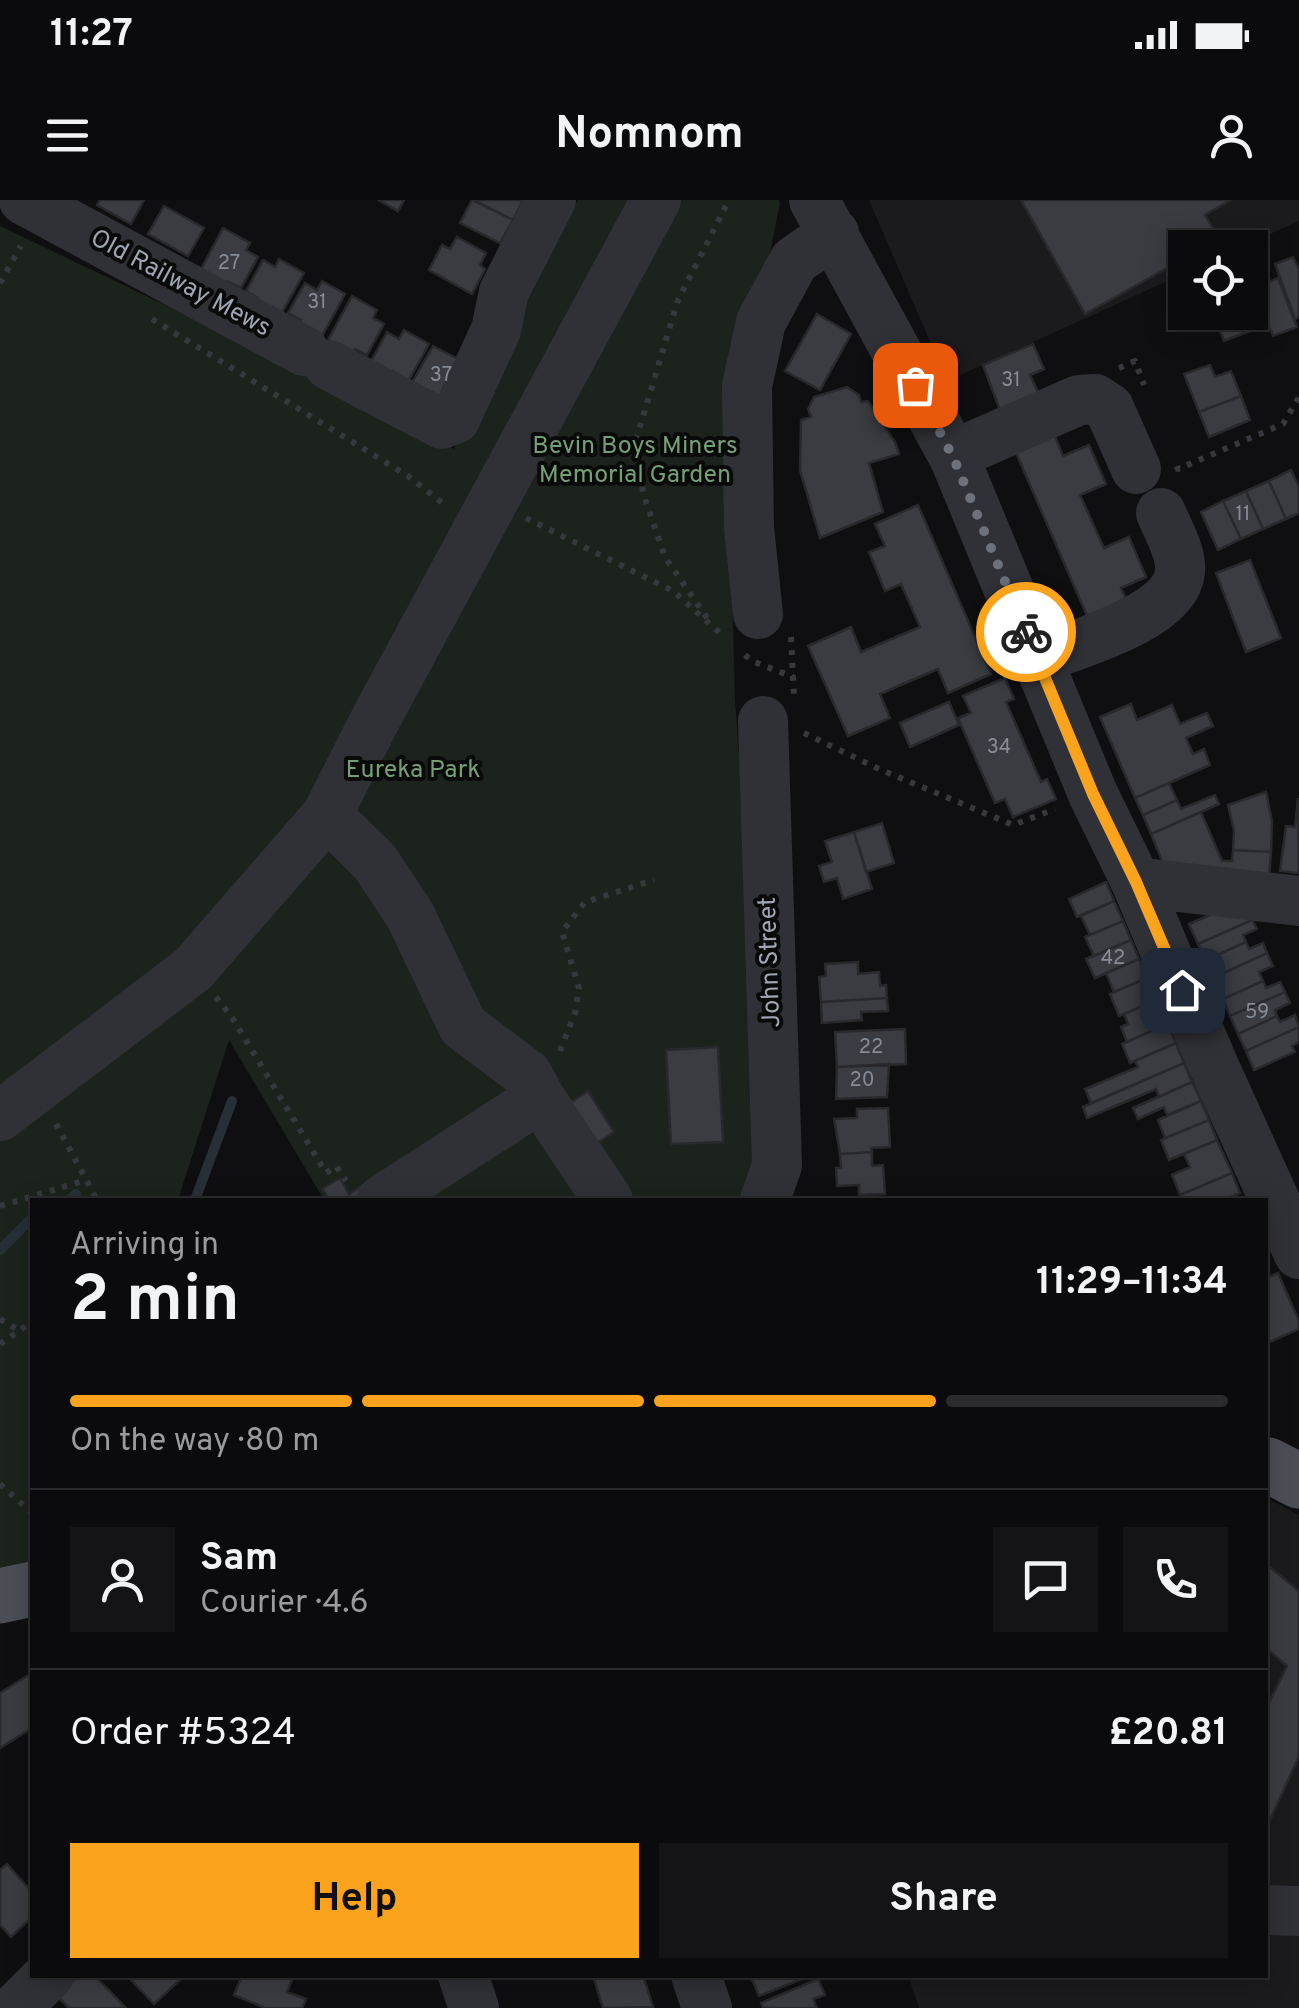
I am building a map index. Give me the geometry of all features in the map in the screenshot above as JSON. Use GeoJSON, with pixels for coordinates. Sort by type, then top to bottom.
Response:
{"type":"FeatureCollection","features":[{"type":"Feature","properties":{"kind":"main road"},"geometry":{"type":"LineString","coordinates":[[0,1596],[30,1589]]}},
{"type":"Feature","properties":{"kind":"street"},"geometry":{"type":"LineString","coordinates":[[18,1102],[193,969],[327,815],[656,200]]}},
{"type":"Feature","properties":{"kind":"street"},"geometry":{"type":"LineString","coordinates":[[734,632],[748,528],[748,386],[761,322],[824,216],[953,455],[1093,794],[1136,882],[1299,1254]]}},
{"type":"Feature","properties":{"kind":"street","name":"Old Railway Mews"},"geometry":{"type":"LineString","coordinates":[[35,226],[113,250],[442,424],[456,418],[496,330],[504,292],[539,222]]}},
{"type":"Feature","properties":{"kind":"street"},"geometry":{"type":"LineString","coordinates":[[953,455],[1078,400],[1096,399],[1109,408],[1136,469]]}},
{"type":"Feature","properties":{"kind":"street"},"geometry":{"type":"LineString","coordinates":[[1037,659],[1130,623],[1162,604],[1176,586],[1180,572],[1161,513]]}},
{"type":"Feature","properties":{"kind":"street","name":"John Street"},"geometry":{"type":"LineString","coordinates":[[766,1198],[778,1165],[785,721]]}},
{"type":"Feature","properties":{"kind":"street"},"geometry":{"type":"LineString","coordinates":[[327,815],[376,862],[410,915],[463,1026],[534,1086],[607,1198]]}},
{"type":"Feature","properties":{"kind":"street"},"geometry":{"type":"LineString","coordinates":[[1136,882],[1299,901]]}},
{"type":"Feature","properties":{"kind":"street"},"geometry":{"type":"LineString","coordinates":[[385,1198],[534,1086]]}},
{"type":"Feature","properties":{"kind":"street"},"geometry":{"type":"LineString","coordinates":[[1268,1910],[1299,1911]]}},
{"type":"Feature","properties":{"kind":"street"},"geometry":{"type":"LineString","coordinates":[[463,1978],[474,2008]]}},
{"type":"Feature","properties":{"kind":"street"},"geometry":{"type":"LineString","coordinates":[[697,1978],[707,2008]]}},
{"type":"Feature","properties":{"kind":"path"},"geometry":{"type":"LineString","coordinates":[[729,200],[678,300],[636,440],[643,493],[665,556],[734,632],[752,661],[793,678],[785,721],[879,769],[1013,824],[1093,794]]}},
{"type":"Feature","properties":{"kind":"path"},"geometry":{"type":"LineString","coordinates":[[0,284],[35,226]]}},
{"type":"Feature","properties":{"kind":"path"},"geometry":{"type":"LineString","coordinates":[[146,316],[408,476],[485,516],[673,591],[734,632]]}},
{"type":"Feature","properties":{"kind":"path"},"geometry":{"type":"LineString","coordinates":[[534,1086],[559,1054],[575,1014],[579,988],[562,932],[585,902],[654,880]]}},
{"type":"Feature","properties":{"kind":"path"},"geometry":{"type":"LineString","coordinates":[[193,969],[234,1019],[326,1173],[336,1166],[350,1187],[367,1176],[381,1198]]}},
{"type":"Feature","properties":{"kind":"path"},"geometry":{"type":"LineString","coordinates":[[18,1102],[87,1180],[96,1198]]}},
{"type":"Feature","properties":{"kind":"path"},"geometry":{"type":"LineString","coordinates":[[0,1206],[87,1180]]}},
{"type":"Feature","properties":{"kind":"path"},"geometry":{"type":"LineString","coordinates":[[0,1319],[20,1331]]}},
{"type":"Feature","properties":{"kind":"path"},"geometry":{"type":"LineString","coordinates":[[0,1344],[30,1324]]}},
{"type":"Feature","properties":{"kind":"path"},"geometry":{"type":"LineString","coordinates":[[0,1484],[30,1511]]}},
{"type":"Feature","properties":{"kind":"shaded area"},"geometry":{"type":"Polygon","coordinates":[[[869,200],[1299,200],[1299,221],[1268,235],[1268,230],[1168,230],[1168,281],[947,381],[869,200]]]}},
{"type":"Feature","properties":{"kind":"shaded area"},"geometry":{"type":"Polygon","coordinates":[[[1268,1499],[1299,1515],[1299,2008],[919,2008],[909,1978],[1268,1978],[1268,1499]]]}},
{"type":"Feature","properties":{"kind":"green space","name":"Eureka Park"},"geometry":{"type":"Polygon","coordinates":[[[578,200],[779,200],[769,258],[727,407],[735,699],[767,1160],[749,1198],[323,1198],[229,1040],[179,1198],[30,1198],[30,1565],[0,1570],[0,226],[274,357],[454,449],[578,200]]]}},
{"type":"Feature","properties":{"kind":"building"},"geometry":{"type":"Polygon","coordinates":[[[100,200],[144,200],[131,224],[97,205],[100,200]]]}},
{"type":"Feature","properties":{"kind":"building"},"geometry":{"type":"Polygon","coordinates":[[[378,200],[404,200],[398,211],[378,200]]]}},
{"type":"Feature","properties":{"kind":"building"},"geometry":{"type":"Polygon","coordinates":[[[472,200],[513,220],[500,243],[460,223],[472,200]]]}},
{"type":"Feature","properties":{"kind":"building"},"geometry":{"type":"Polygon","coordinates":[[[474,200],[523,200],[513,220],[474,200]]]}},
{"type":"Feature","properties":{"kind":"building"},"geometry":{"type":"Polygon","coordinates":[[[1021,200],[1231,200],[1205,215],[1214,230],[1168,230],[1168,268],[1085,314],[1021,200]]]}},
{"type":"Feature","properties":{"kind":"building"},"geometry":{"type":"Polygon","coordinates":[[[164,206],[204,228],[188,256],[148,234],[164,206]]]}},
{"type":"Feature","properties":{"kind":"building"},"geometry":{"type":"Polygon","coordinates":[[[223,228],[250,243],[246,250],[258,257],[241,288],[228,282],[226,286],[200,271],[223,228]]]}},
{"type":"Feature","properties":{"kind":"building"},"geometry":{"type":"Polygon","coordinates":[[[457,237],[486,253],[480,265],[485,269],[472,294],[429,270],[442,245],[450,249],[457,237]]]}},
{"type":"Feature","properties":{"kind":"building"},"geometry":{"type":"Polygon","coordinates":[[[1293,257],[1299,269],[1299,317],[1295,319],[1275,264],[1293,257]]]}},
{"type":"Feature","properties":{"kind":"building"},"geometry":{"type":"Polygon","coordinates":[[[279,259],[304,273],[280,316],[255,303],[258,298],[246,291],[263,260],[275,267],[279,259]]]}},
{"type":"Feature","properties":{"kind":"building"},"geometry":{"type":"Polygon","coordinates":[[[1278,278],[1297,327],[1273,336],[1268,324],[1268,282],[1278,278]]]}},
{"type":"Feature","properties":{"kind":"building"},"geometry":{"type":"Polygon","coordinates":[[[322,281],[345,294],[321,338],[298,325],[301,320],[288,313],[305,283],[317,290],[322,281]]]}},
{"type":"Feature","properties":{"kind":"building"},"geometry":{"type":"Polygon","coordinates":[[[352,296],[377,310],[373,318],[384,324],[367,355],[355,349],[353,353],[328,340],[352,296]]]}},
{"type":"Feature","properties":{"kind":"building"},"geometry":{"type":"Polygon","coordinates":[[[817,314],[851,334],[820,390],[785,371],[817,314]]]}},
{"type":"Feature","properties":{"kind":"building"},"geometry":{"type":"Polygon","coordinates":[[[404,330],[429,344],[405,387],[370,363],[387,332],[399,339],[404,330]]]}},
{"type":"Feature","properties":{"kind":"building"},"geometry":{"type":"Polygon","coordinates":[[[1220,330],[1252,330],[1224,341],[1220,330]]]}},
{"type":"Feature","properties":{"kind":"building"},"geometry":{"type":"Polygon","coordinates":[[[1033,344],[1044,369],[1030,375],[1040,396],[1001,413],[983,365],[1033,344]]]}},
{"type":"Feature","properties":{"kind":"building"},"geometry":{"type":"Polygon","coordinates":[[[433,346],[471,366],[449,407],[410,386],[433,346]]]}},
{"type":"Feature","properties":{"kind":"building"},"geometry":{"type":"Polygon","coordinates":[[[1210,365],[1215,377],[1231,371],[1241,396],[1199,412],[1184,374],[1210,365]]]}},
{"type":"Feature","properties":{"kind":"building"},"geometry":{"type":"Polygon","coordinates":[[[847,387],[859,395],[861,402],[868,401],[899,454],[869,463],[883,512],[820,538],[800,470],[801,420],[811,417],[808,409],[814,397],[847,387]]]}},
{"type":"Feature","properties":{"kind":"building"},"geometry":{"type":"Polygon","coordinates":[[[1241,396],[1250,420],[1209,437],[1199,412],[1241,396]]]}},
{"type":"Feature","properties":{"kind":"building"},"geometry":{"type":"Polygon","coordinates":[[[1052,429],[1063,456],[1089,445],[1106,484],[1080,495],[1104,548],[1129,537],[1146,577],[1121,588],[1134,617],[1095,634],[1013,446],[1052,429]]]}},
{"type":"Feature","properties":{"kind":"building"},"geometry":{"type":"Polygon","coordinates":[[[1291,470],[1299,487],[1299,513],[1286,519],[1269,481],[1291,470]]]}},
{"type":"Feature","properties":{"kind":"building"},"geometry":{"type":"Polygon","coordinates":[[[1269,481],[1286,519],[1263,529],[1246,491],[1269,481]]]}},
{"type":"Feature","properties":{"kind":"building"},"geometry":{"type":"Polygon","coordinates":[[[1246,491],[1263,529],[1241,539],[1223,501],[1246,491]]]}},
{"type":"Feature","properties":{"kind":"building"},"geometry":{"type":"Polygon","coordinates":[[[1223,501],[1241,539],[1218,550],[1201,512],[1223,501]]]}},
{"type":"Feature","properties":{"kind":"building"},"geometry":{"type":"Polygon","coordinates":[[[918,505],[991,674],[948,693],[938,669],[880,694],[890,718],[848,736],[808,646],[851,627],[861,652],[920,627],[901,584],[885,591],[869,552],[885,546],[875,524],[918,505]]]}},
{"type":"Feature","properties":{"kind":"building"},"geometry":{"type":"Polygon","coordinates":[[[1250,560],[1281,638],[1246,652],[1216,573],[1250,560]]]}},
{"type":"Feature","properties":{"kind":"building"},"geometry":{"type":"Polygon","coordinates":[[[1005,678],[1014,699],[1006,702],[1041,782],[1047,779],[1056,799],[1013,817],[1005,799],[995,803],[958,718],[971,713],[963,696],[1005,678]]]}},
{"type":"Feature","properties":{"kind":"building"},"geometry":{"type":"Polygon","coordinates":[[[949,702],[959,725],[910,747],[900,723],[949,702]]]}},
{"type":"Feature","properties":{"kind":"building"},"geometry":{"type":"Polygon","coordinates":[[[1131,704],[1137,720],[1172,705],[1180,724],[1207,713],[1213,726],[1186,738],[1193,754],[1204,749],[1210,765],[1135,798],[1100,717],[1131,704]]]}},
{"type":"Feature","properties":{"kind":"building"},"geometry":{"type":"Polygon","coordinates":[[[1169,783],[1177,800],[1143,815],[1135,798],[1169,783]]]}},
{"type":"Feature","properties":{"kind":"building"},"geometry":{"type":"Polygon","coordinates":[[[1266,792],[1272,821],[1271,852],[1233,850],[1234,830],[1228,805],[1266,792]]]}},
{"type":"Feature","properties":{"kind":"building"},"geometry":{"type":"Polygon","coordinates":[[[1215,795],[1219,804],[1151,834],[1143,815],[1177,800],[1181,809],[1215,795]]]}},
{"type":"Feature","properties":{"kind":"building"},"geometry":{"type":"Polygon","coordinates":[[[1298,798],[1299,873],[1280,871],[1286,826],[1295,827],[1298,798]]]}},
{"type":"Feature","properties":{"kind":"building"},"geometry":{"type":"Polygon","coordinates":[[[1201,812],[1222,861],[1232,861],[1233,850],[1271,852],[1269,879],[1165,868],[1151,834],[1201,812]]]}},
{"type":"Feature","properties":{"kind":"building"},"geometry":{"type":"Polygon","coordinates":[[[882,823],[894,863],[866,872],[854,832],[882,823]]]}},
{"type":"Feature","properties":{"kind":"building"},"geometry":{"type":"Polygon","coordinates":[[[854,832],[872,889],[843,899],[837,878],[824,882],[819,866],[832,862],[825,841],[854,832]]]}},
{"type":"Feature","properties":{"kind":"building"},"geometry":{"type":"Polygon","coordinates":[[[1106,882],[1114,901],[1077,917],[1069,899],[1106,882]]]}},
{"type":"Feature","properties":{"kind":"building"},"geometry":{"type":"Polygon","coordinates":[[[1114,901],[1123,921],[1090,935],[1081,916],[1114,901]]]}},
{"type":"Feature","properties":{"kind":"building"},"geometry":{"type":"Polygon","coordinates":[[[1231,906],[1252,920],[1198,944],[1189,924],[1231,906]]]}},
{"type":"Feature","properties":{"kind":"building"},"geometry":{"type":"Polygon","coordinates":[[[1252,920],[1257,929],[1243,935],[1246,942],[1206,960],[1198,944],[1252,920]]]}},
{"type":"Feature","properties":{"kind":"building"},"geometry":{"type":"Polygon","coordinates":[[[1123,921],[1131,940],[1094,956],[1085,937],[1123,921]]]}},
{"type":"Feature","properties":{"kind":"building"},"geometry":{"type":"Polygon","coordinates":[[[1131,940],[1139,959],[1095,978],[1086,959],[1131,940]]]}},
{"type":"Feature","properties":{"kind":"building"},"geometry":{"type":"Polygon","coordinates":[[[1246,942],[1249,949],[1263,943],[1267,953],[1213,978],[1206,960],[1246,942]]]}},
{"type":"Feature","properties":{"kind":"building"},"geometry":{"type":"Polygon","coordinates":[[[1267,953],[1273,966],[1259,972],[1263,981],[1223,999],[1213,978],[1267,953]]]}},
{"type":"Feature","properties":{"kind":"building"},"geometry":{"type":"Polygon","coordinates":[[[1139,959],[1147,978],[1114,992],[1106,973],[1139,959]]]}},
{"type":"Feature","properties":{"kind":"building"},"geometry":{"type":"Polygon","coordinates":[[[858,962],[858,974],[879,972],[880,986],[886,985],[887,998],[821,1002],[819,977],[826,976],[825,964],[858,962]]]}},
{"type":"Feature","properties":{"kind":"building"},"geometry":{"type":"Polygon","coordinates":[[[1147,978],[1157,1000],[1119,1016],[1110,994],[1147,978]]]}},
{"type":"Feature","properties":{"kind":"building"},"geometry":{"type":"Polygon","coordinates":[[[1263,981],[1266,988],[1280,982],[1285,992],[1230,1016],[1223,999],[1263,981]]]}},
{"type":"Feature","properties":{"kind":"building"},"geometry":{"type":"Polygon","coordinates":[[[1285,992],[1290,1003],[1275,1010],[1277,1016],[1238,1034],[1230,1016],[1285,992]]]}},
{"type":"Feature","properties":{"kind":"building"},"geometry":{"type":"Polygon","coordinates":[[[887,998],[888,1011],[861,1012],[862,1020],[822,1023],[821,1002],[887,998]]]}},
{"type":"Feature","properties":{"kind":"building"},"geometry":{"type":"Polygon","coordinates":[[[1157,1000],[1167,1024],[1127,1042],[1121,1027],[1128,1024],[1124,1014],[1157,1000]]]}},
{"type":"Feature","properties":{"kind":"building"},"geometry":{"type":"Polygon","coordinates":[[[1295,1015],[1299,1027],[1246,1051],[1238,1034],[1277,1016],[1280,1022],[1295,1015]]]}},
{"type":"Feature","properties":{"kind":"building"},"geometry":{"type":"Polygon","coordinates":[[[1167,1024],[1176,1043],[1130,1063],[1122,1044],[1167,1024]]]}},
{"type":"Feature","properties":{"kind":"building"},"geometry":{"type":"Polygon","coordinates":[[[1299,1027],[1299,1042],[1292,1046],[1295,1052],[1254,1070],[1246,1051],[1299,1027]]]}},
{"type":"Feature","properties":{"kind":"building"},"geometry":{"type":"Polygon","coordinates":[[[905,1029],[906,1064],[837,1067],[835,1032],[905,1029]]]}},
{"type":"Feature","properties":{"kind":"building"},"geometry":{"type":"Polygon","coordinates":[[[1176,1043],[1184,1063],[1091,1103],[1085,1089],[1138,1067],[1135,1061],[1176,1043]]]}},
{"type":"Feature","properties":{"kind":"building"},"geometry":{"type":"Polygon","coordinates":[[[718,1047],[723,1142],[671,1144],[666,1050],[718,1047]]]}},
{"type":"Feature","properties":{"kind":"building"},"geometry":{"type":"Polygon","coordinates":[[[1184,1063],[1192,1082],[1159,1097],[1156,1089],[1087,1118],[1083,1107],[1184,1063]]]}},
{"type":"Feature","properties":{"kind":"building"},"geometry":{"type":"Polygon","coordinates":[[[889,1064],[887,1097],[836,1099],[837,1067],[889,1064]]]}},
{"type":"Feature","properties":{"kind":"building"},"geometry":{"type":"Polygon","coordinates":[[[1192,1082],[1201,1101],[1167,1115],[1164,1107],[1138,1119],[1133,1108],[1192,1082]]]}},
{"type":"Feature","properties":{"kind":"building"},"geometry":{"type":"Polygon","coordinates":[[[588,1091],[614,1132],[590,1148],[564,1107],[588,1091]]]}},
{"type":"Feature","properties":{"kind":"building"},"geometry":{"type":"Polygon","coordinates":[[[1201,1101],[1209,1120],[1165,1138],[1158,1120],[1201,1101]]]}},
{"type":"Feature","properties":{"kind":"building"},"geometry":{"type":"Polygon","coordinates":[[[888,1108],[890,1147],[840,1154],[834,1119],[857,1118],[857,1109],[888,1108]]]}},
{"type":"Feature","properties":{"kind":"building"},"geometry":{"type":"Polygon","coordinates":[[[1209,1120],[1217,1140],[1169,1160],[1161,1140],[1209,1120]]]}},
{"type":"Feature","properties":{"kind":"building"},"geometry":{"type":"Polygon","coordinates":[[[1217,1140],[1232,1173],[1180,1195],[1172,1175],[1190,1167],[1184,1154],[1217,1140]]]}},
{"type":"Feature","properties":{"kind":"building"},"geometry":{"type":"Polygon","coordinates":[[[872,1152],[872,1166],[883,1165],[885,1194],[859,1195],[859,1185],[837,1186],[840,1154],[872,1152]]]}},
{"type":"Feature","properties":{"kind":"building"},"geometry":{"type":"Polygon","coordinates":[[[1232,1173],[1240,1193],[1229,1198],[1180,1195],[1232,1173]]]}},
{"type":"Feature","properties":{"kind":"building"},"geometry":{"type":"Polygon","coordinates":[[[340,1178],[349,1194],[363,1185],[371,1198],[328,1198],[322,1189],[340,1178]]]}},
{"type":"Feature","properties":{"kind":"building"},"geometry":{"type":"Polygon","coordinates":[[[1278,1273],[1299,1329],[1268,1343],[1268,1278],[1278,1273]]]}},
{"type":"Feature","properties":{"kind":"building"},"geometry":{"type":"Polygon","coordinates":[[[1268,1565],[1299,1591],[1299,1756],[1268,1824],[1268,1705],[1287,1666],[1268,1650],[1268,1565]]]}},
{"type":"Feature","properties":{"kind":"building"},"geometry":{"type":"Polygon","coordinates":[[[30,1674],[30,1729],[0,1748],[0,1693],[30,1674]]]}},
{"type":"Feature","properties":{"kind":"building"},"geometry":{"type":"Polygon","coordinates":[[[7,1864],[30,1890],[30,1919],[11,1937],[0,1925],[0,1870],[7,1864]]]}},
{"type":"Feature","properties":{"kind":"building"},"geometry":{"type":"Polygon","coordinates":[[[76,1978],[97,1978],[126,2008],[69,2008],[57,1996],[76,1978]]]}},
{"type":"Feature","properties":{"kind":"building"},"geometry":{"type":"Polygon","coordinates":[[[129,1978],[182,1978],[154,2004],[129,1978]]]}},
{"type":"Feature","properties":{"kind":"building"},"geometry":{"type":"Polygon","coordinates":[[[241,1978],[293,1978],[287,1992],[306,1999],[302,2008],[265,2008],[234,1995],[241,1978]]]}},
{"type":"Feature","properties":{"kind":"building"},"geometry":{"type":"Polygon","coordinates":[[[644,1978],[653,2007],[603,2008],[594,1979],[644,1978]]]}},
{"type":"Feature","properties":{"kind":"building"},"geometry":{"type":"Polygon","coordinates":[[[751,1978],[804,1978],[759,1996],[751,1978]]]}},
{"type":"Feature","properties":{"kind":"building"},"geometry":{"type":"Polygon","coordinates":[[[818,1979],[825,1995],[813,1999],[817,2008],[763,2008],[761,2003],[818,1979]]]}},
{"type":"Feature","properties":{"kind":"waterway"},"geometry":{"type":"LineString","coordinates":[[196,1198],[232,1101]]}},
{"type":"Feature","properties":{"kind":"waterway"},"geometry":{"type":"LineString","coordinates":[[71,1198],[76,1194]]}},
{"type":"Feature","properties":{"kind":"waterway"},"geometry":{"type":"LineString","coordinates":[[0,1250],[30,1220]]}},
{"type":"Feature","properties":{"kind":"way so far"},"geometry":{"type":"LineString","coordinates":[[915,385],[954,459],[1026,632]]}},
{"type":"Feature","properties":{"kind":"route"},"geometry":{"type":"LineString","coordinates":[[1026,632],[1093,794],[1182,990]]}},
{"type":"Feature","properties":{"kind":"park label","name":"Bevin Boys Miners Memorial Garden"},"geometry":{"type":"Point","coordinates":[635,462]}}]}
